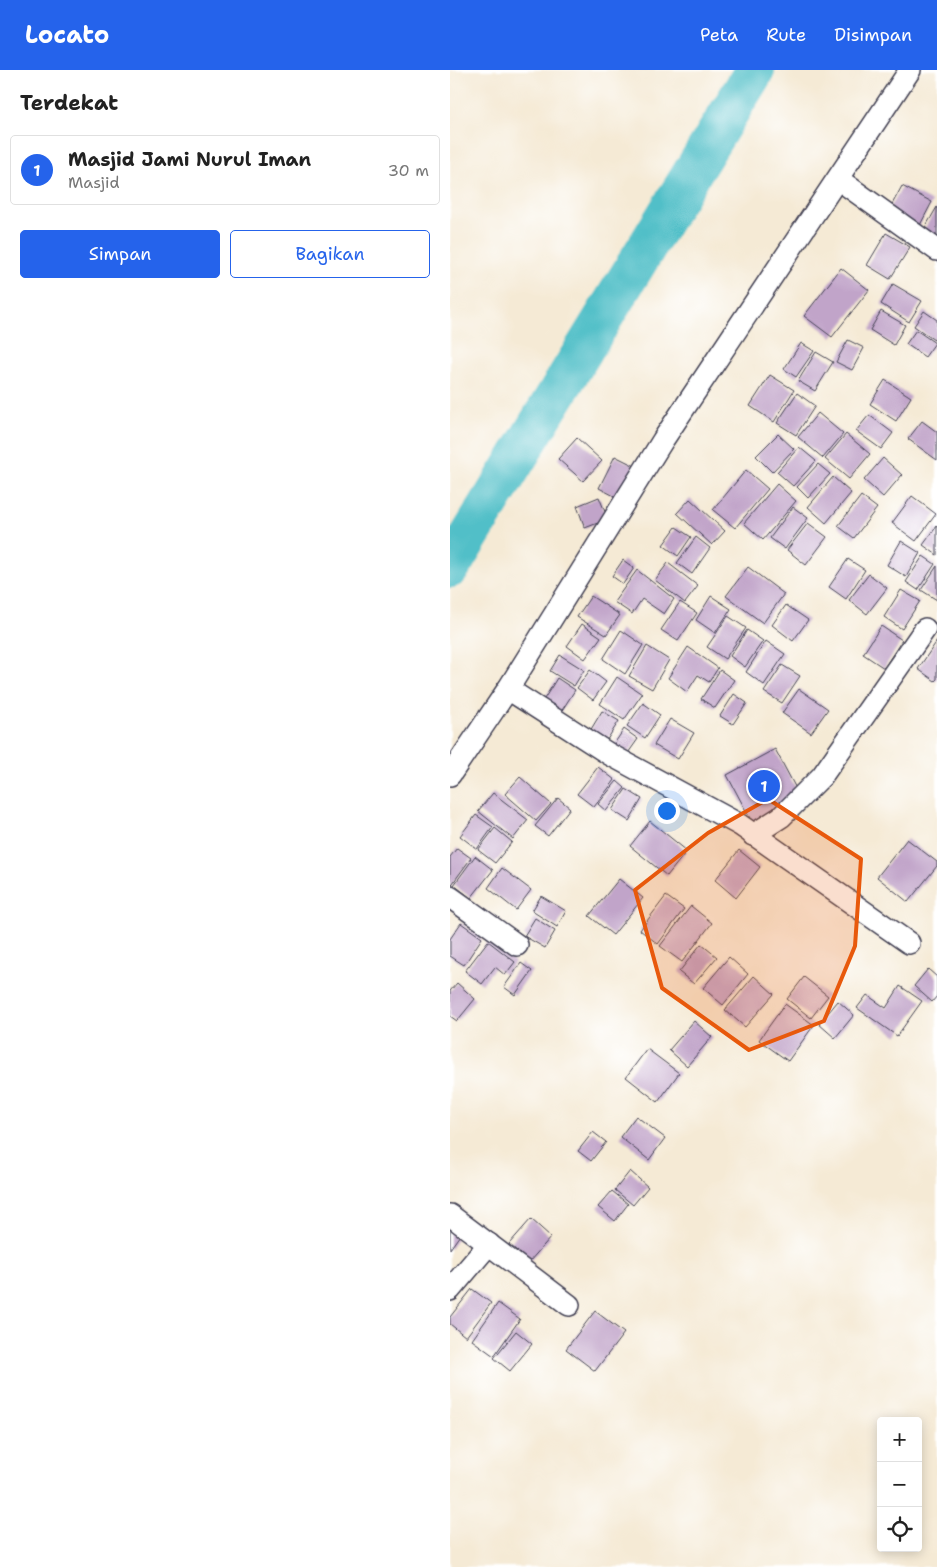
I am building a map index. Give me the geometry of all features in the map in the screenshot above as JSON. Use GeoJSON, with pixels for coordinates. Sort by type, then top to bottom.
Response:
{"type":"FeatureCollection","features":[{"type":"Feature","properties":{"kind":"street"},"geometry":{"type":"LineString","coordinates":[[450,774],[508,689],[664,440],[910,70]]}},
{"type":"Feature","properties":{"kind":"street"},"geometry":{"type":"LineString","coordinates":[[838,179],[937,250]]}},
{"type":"Feature","properties":{"kind":"street"},"geometry":{"type":"LineString","coordinates":[[753,835],[781,817],[822,776],[925,629]]}},
{"type":"Feature","properties":{"kind":"street"},"geometry":{"type":"LineString","coordinates":[[508,689],[609,754],[710,808],[753,835],[909,944]]}},
{"type":"Feature","properties":{"kind":"street"},"geometry":{"type":"LineString","coordinates":[[450,897],[516,945]]}},
{"type":"Feature","properties":{"kind":"street"},"geometry":{"type":"LineString","coordinates":[[450,1215],[570,1304]]}},
{"type":"Feature","properties":{"kind":"street"},"geometry":{"type":"LineString","coordinates":[[450,1290],[489,1244]]}},
{"type":"Feature","properties":{"kind":"highlighted area"},"geometry":{"type":"Polygon","coordinates":[[[768,799],[861,859],[855,946],[824,1021],[749,1050],[662,988],[635,890],[708,833],[768,799]]]}},
{"type":"Feature","properties":{"kind":"building"},"geometry":{"type":"Polygon","coordinates":[[[902,186],[932,202],[919,227],[889,210],[902,186]]]}},
{"type":"Feature","properties":{"kind":"building"},"geometry":{"type":"Polygon","coordinates":[[[937,207],[937,239],[923,231],[937,207]]]}},
{"type":"Feature","properties":{"kind":"building"},"geometry":{"type":"Polygon","coordinates":[[[886,233],[910,247],[890,279],[867,265],[886,233]]]}},
{"type":"Feature","properties":{"kind":"building"},"geometry":{"type":"Polygon","coordinates":[[[841,268],[869,290],[832,337],[804,316],[841,268]]]}},
{"type":"Feature","properties":{"kind":"building"},"geometry":{"type":"Polygon","coordinates":[[[893,284],[922,301],[909,322],[881,304],[893,284]]]}},
{"type":"Feature","properties":{"kind":"building"},"geometry":{"type":"Polygon","coordinates":[[[881,311],[905,325],[894,345],[870,330],[881,311]]]}},
{"type":"Feature","properties":{"kind":"building"},"geometry":{"type":"Polygon","coordinates":[[[924,311],[937,320],[937,336],[934,340],[914,326],[924,311]]]}},
{"type":"Feature","properties":{"kind":"building"},"geometry":{"type":"Polygon","coordinates":[[[916,330],[935,343],[925,357],[906,344],[916,330]]]}},
{"type":"Feature","properties":{"kind":"building"},"geometry":{"type":"Polygon","coordinates":[[[848,340],[864,348],[852,370],[836,362],[848,340]]]}},
{"type":"Feature","properties":{"kind":"building"},"geometry":{"type":"Polygon","coordinates":[[[801,343],[814,351],[796,377],[784,369],[801,343]]]}},
{"type":"Feature","properties":{"kind":"building"},"geometry":{"type":"Polygon","coordinates":[[[816,352],[833,362],[815,391],[798,381],[816,352]]]}},
{"type":"Feature","properties":{"kind":"building"},"geometry":{"type":"Polygon","coordinates":[[[770,375],[794,390],[774,422],[750,406],[770,375]]]}},
{"type":"Feature","properties":{"kind":"building"},"geometry":{"type":"Polygon","coordinates":[[[885,380],[911,397],[896,421],[870,404],[885,380]]]}},
{"type":"Feature","properties":{"kind":"building"},"geometry":{"type":"Polygon","coordinates":[[[797,393],[815,406],[796,435],[777,423],[797,393]]]}},
{"type":"Feature","properties":{"kind":"building"},"geometry":{"type":"Polygon","coordinates":[[[818,413],[843,434],[823,458],[798,437],[818,413]]]}},
{"type":"Feature","properties":{"kind":"building"},"geometry":{"type":"Polygon","coordinates":[[[869,415],[893,433],[881,449],[856,431],[869,415]]]}},
{"type":"Feature","properties":{"kind":"building"},"geometry":{"type":"Polygon","coordinates":[[[922,421],[937,432],[937,460],[908,439],[922,421]]]}},
{"type":"Feature","properties":{"kind":"building"},"geometry":{"type":"Polygon","coordinates":[[[778,434],[794,449],[772,472],[756,456],[778,434]]]}},
{"type":"Feature","properties":{"kind":"building"},"geometry":{"type":"Polygon","coordinates":[[[846,434],[870,454],[849,479],[825,459],[846,434]]]}},
{"type":"Feature","properties":{"kind":"building"},"geometry":{"type":"Polygon","coordinates":[[[577,438],[602,461],[583,481],[558,459],[577,438]]]}},
{"type":"Feature","properties":{"kind":"building"},"geometry":{"type":"Polygon","coordinates":[[[799,447],[816,461],[793,486],[777,472],[799,447]]]}},
{"type":"Feature","properties":{"kind":"building"},"geometry":{"type":"Polygon","coordinates":[[[615,456],[637,467],[620,499],[599,488],[615,456]]]}},
{"type":"Feature","properties":{"kind":"building"},"geometry":{"type":"Polygon","coordinates":[[[883,458],[902,475],[883,497],[864,480],[883,458]]]}},
{"type":"Feature","properties":{"kind":"building"},"geometry":{"type":"Polygon","coordinates":[[[818,464],[830,474],[808,498],[797,487],[818,464]]]}},
{"type":"Feature","properties":{"kind":"building"},"geometry":{"type":"Polygon","coordinates":[[[746,470],[768,489],[735,528],[713,510],[746,470]]]}},
{"type":"Feature","properties":{"kind":"building"},"geometry":{"type":"Polygon","coordinates":[[[833,477],[851,493],[826,523],[808,507],[833,477]]]}},
{"type":"Feature","properties":{"kind":"building"},"geometry":{"type":"Polygon","coordinates":[[[777,484],[796,501],[763,540],[744,523],[777,484]]]}},
{"type":"Feature","properties":{"kind":"building"},"geometry":{"type":"Polygon","coordinates":[[[861,496],[877,508],[854,538],[838,526],[861,496]]]}},
{"type":"Feature","properties":{"kind":"building"},"geometry":{"type":"Polygon","coordinates":[[[912,496],[936,514],[916,541],[892,523],[912,496]]]}},
{"type":"Feature","properties":{"kind":"building"},"geometry":{"type":"Polygon","coordinates":[[[599,497],[608,519],[585,528],[577,506],[599,497]]]}},
{"type":"Feature","properties":{"kind":"building"},"geometry":{"type":"Polygon","coordinates":[[[690,499],[725,531],[712,545],[677,513],[690,499]]]}},
{"type":"Feature","properties":{"kind":"building"},"geometry":{"type":"Polygon","coordinates":[[[793,507],[808,518],[785,549],[770,538],[793,507]]]}},
{"type":"Feature","properties":{"kind":"building"},"geometry":{"type":"Polygon","coordinates":[[[808,523],[827,537],[806,565],[787,550],[808,523]]]}},
{"type":"Feature","properties":{"kind":"building"},"geometry":{"type":"Polygon","coordinates":[[[937,526],[937,555],[923,545],[937,526]]]}},
{"type":"Feature","properties":{"kind":"building"},"geometry":{"type":"Polygon","coordinates":[[[676,527],[691,537],[678,556],[663,545],[676,527]]]}},
{"type":"Feature","properties":{"kind":"building"},"geometry":{"type":"Polygon","coordinates":[[[696,537],[710,548],[692,574],[677,563],[696,537]]]}},
{"type":"Feature","properties":{"kind":"building"},"geometry":{"type":"Polygon","coordinates":[[[901,541],[920,553],[906,577],[887,565],[901,541]]]}},
{"type":"Feature","properties":{"kind":"building"},"geometry":{"type":"Polygon","coordinates":[[[923,556],[935,564],[918,590],[906,582],[923,556]]]}},
{"type":"Feature","properties":{"kind":"building"},"geometry":{"type":"Polygon","coordinates":[[[848,559],[865,570],[846,599],[829,587],[848,559]]]}},
{"type":"Feature","properties":{"kind":"building"},"geometry":{"type":"Polygon","coordinates":[[[623,560],[634,568],[623,584],[612,576],[623,560]]]}},
{"type":"Feature","properties":{"kind":"building"},"geometry":{"type":"Polygon","coordinates":[[[668,563],[698,586],[685,603],[655,580],[668,563]]]}},
{"type":"Feature","properties":{"kind":"building"},"geometry":{"type":"Polygon","coordinates":[[[937,566],[937,600],[921,590],[937,566]]]}},
{"type":"Feature","properties":{"kind":"building"},"geometry":{"type":"Polygon","coordinates":[[[748,567],[784,594],[763,623],[726,596],[748,567]]]}},
{"type":"Feature","properties":{"kind":"building"},"geometry":{"type":"Polygon","coordinates":[[[637,570],[674,599],[664,614],[642,599],[632,614],[614,602],[637,570]]]}},
{"type":"Feature","properties":{"kind":"building"},"geometry":{"type":"Polygon","coordinates":[[[869,574],[887,588],[867,614],[849,600],[869,574]]]}},
{"type":"Feature","properties":{"kind":"building"},"geometry":{"type":"Polygon","coordinates":[[[901,590],[920,601],[902,629],[884,617],[901,590]]]}},
{"type":"Feature","properties":{"kind":"building"},"geometry":{"type":"Polygon","coordinates":[[[591,596],[620,615],[606,635],[577,617],[591,596]]]}},
{"type":"Feature","properties":{"kind":"building"},"geometry":{"type":"Polygon","coordinates":[[[711,596],[731,609],[715,633],[696,620],[711,596]]]}},
{"type":"Feature","properties":{"kind":"building"},"geometry":{"type":"Polygon","coordinates":[[[680,602],[697,613],[678,641],[661,630],[680,602]]]}},
{"type":"Feature","properties":{"kind":"building"},"geometry":{"type":"Polygon","coordinates":[[[786,605],[808,620],[793,641],[772,625],[786,605]]]}},
{"type":"Feature","properties":{"kind":"building"},"geometry":{"type":"Polygon","coordinates":[[[728,616],[746,628],[725,659],[707,647],[728,616]]]}},
{"type":"Feature","properties":{"kind":"building"},"geometry":{"type":"Polygon","coordinates":[[[582,624],[601,637],[585,659],[567,646],[582,624]]]}},
{"type":"Feature","properties":{"kind":"building"},"geometry":{"type":"Polygon","coordinates":[[[881,626],[902,640],[884,668],[863,654],[881,626]]]}},
{"type":"Feature","properties":{"kind":"building"},"geometry":{"type":"Polygon","coordinates":[[[621,630],[643,645],[625,674],[603,659],[621,630]]]}},
{"type":"Feature","properties":{"kind":"building"},"geometry":{"type":"Polygon","coordinates":[[[747,630],[763,641],[745,667],[730,656],[747,630]]]}},
{"type":"Feature","properties":{"kind":"building"},"geometry":{"type":"Polygon","coordinates":[[[766,641],[785,654],[764,685],[746,672],[766,641]]]}},
{"type":"Feature","properties":{"kind":"building"},"geometry":{"type":"Polygon","coordinates":[[[937,641],[937,679],[935,681],[918,669],[937,641]]]}},
{"type":"Feature","properties":{"kind":"building"},"geometry":{"type":"Polygon","coordinates":[[[647,646],[669,660],[652,689],[629,676],[647,646]]]}},
{"type":"Feature","properties":{"kind":"building"},"geometry":{"type":"Polygon","coordinates":[[[688,647],[718,668],[709,682],[698,675],[687,692],[668,678],[688,647]]]}},
{"type":"Feature","properties":{"kind":"building"},"geometry":{"type":"Polygon","coordinates":[[[560,655],[584,670],[574,686],[550,671],[560,655]]]}},
{"type":"Feature","properties":{"kind":"building"},"geometry":{"type":"Polygon","coordinates":[[[782,665],[800,676],[782,703],[764,692],[782,665]]]}},
{"type":"Feature","properties":{"kind":"building"},"geometry":{"type":"Polygon","coordinates":[[[590,670],[606,682],[593,700],[577,688],[590,670]]]}},
{"type":"Feature","properties":{"kind":"building"},"geometry":{"type":"Polygon","coordinates":[[[720,670],[734,680],[715,708],[701,699],[720,670]]]}},
{"type":"Feature","properties":{"kind":"building"},"geometry":{"type":"Polygon","coordinates":[[[617,677],[642,694],[624,720],[600,704],[617,677]]]}},
{"type":"Feature","properties":{"kind":"building"},"geometry":{"type":"Polygon","coordinates":[[[557,678],[575,690],[559,715],[541,704],[557,678]]]}},
{"type":"Feature","properties":{"kind":"building"},"geometry":{"type":"Polygon","coordinates":[[[799,689],[828,709],[811,733],[782,713],[799,689]]]}},
{"type":"Feature","properties":{"kind":"building"},"geometry":{"type":"Polygon","coordinates":[[[734,694],[747,703],[733,724],[720,716],[734,694]]]}},
{"type":"Feature","properties":{"kind":"building"},"geometry":{"type":"Polygon","coordinates":[[[643,703],[660,715],[645,738],[627,726],[643,703]]]}},
{"type":"Feature","properties":{"kind":"building"},"geometry":{"type":"Polygon","coordinates":[[[602,711],[619,721],[603,746],[587,736],[602,711]]]}},
{"type":"Feature","properties":{"kind":"building"},"geometry":{"type":"Polygon","coordinates":[[[670,719],[694,733],[678,759],[654,745],[670,719]]]}},
{"type":"Feature","properties":{"kind":"building"},"geometry":{"type":"Polygon","coordinates":[[[624,729],[638,739],[626,756],[612,747],[624,729]]]}},
{"type":"Feature","properties":{"kind":"building"},"geometry":{"type":"Polygon","coordinates":[[[775,749],[801,798],[753,824],[727,775],[775,749]]]}},
{"type":"Feature","properties":{"kind":"building"},"geometry":{"type":"Polygon","coordinates":[[[598,767],[615,780],[594,807],[577,794],[598,767]]]}},
{"type":"Feature","properties":{"kind":"building"},"geometry":{"type":"Polygon","coordinates":[[[520,777],[551,804],[536,821],[505,794],[520,777]]]}},
{"type":"Feature","properties":{"kind":"building"},"geometry":{"type":"Polygon","coordinates":[[[617,781],[625,788],[606,811],[598,804],[617,781]]]}},
{"type":"Feature","properties":{"kind":"building"},"geometry":{"type":"Polygon","coordinates":[[[626,789],[642,799],[629,821],[612,810],[626,789]]]}},
{"type":"Feature","properties":{"kind":"building"},"geometry":{"type":"Polygon","coordinates":[[[493,793],[528,820],[513,839],[478,811],[493,793]]]}},
{"type":"Feature","properties":{"kind":"building"},"geometry":{"type":"Polygon","coordinates":[[[558,798],[570,808],[548,836],[535,826],[558,798]]]}},
{"type":"Feature","properties":{"kind":"building"},"geometry":{"type":"Polygon","coordinates":[[[476,815],[493,827],[477,849],[460,836],[476,815]]]}},
{"type":"Feature","properties":{"kind":"building"},"geometry":{"type":"Polygon","coordinates":[[[650,821],[687,851],[667,876],[630,846],[650,821]]]}},
{"type":"Feature","properties":{"kind":"building"},"geometry":{"type":"Polygon","coordinates":[[[495,828],[512,842],[495,863],[478,850],[495,828]]]}},
{"type":"Feature","properties":{"kind":"building"},"geometry":{"type":"Polygon","coordinates":[[[907,839],[937,862],[937,866],[908,902],[877,877],[907,839]]]}},
{"type":"Feature","properties":{"kind":"building"},"geometry":{"type":"Polygon","coordinates":[[[457,848],[471,858],[450,887],[450,857],[457,848]]]}},
{"type":"Feature","properties":{"kind":"building"},"geometry":{"type":"Polygon","coordinates":[[[739,850],[760,867],[736,898],[715,880],[739,850]]]}},
{"type":"Feature","properties":{"kind":"building"},"geometry":{"type":"Polygon","coordinates":[[[475,856],[493,870],[471,898],[454,885],[475,856]]]}},
{"type":"Feature","properties":{"kind":"building"},"geometry":{"type":"Polygon","coordinates":[[[502,868],[531,890],[516,910],[488,888],[502,868]]]}},
{"type":"Feature","properties":{"kind":"building"},"geometry":{"type":"Polygon","coordinates":[[[619,879],[643,898],[613,935],[589,916],[619,879]]]}},
{"type":"Feature","properties":{"kind":"building"},"geometry":{"type":"Polygon","coordinates":[[[541,896],[566,911],[557,927],[532,911],[541,896]]]}},
{"type":"Feature","properties":{"kind":"building"},"geometry":{"type":"Polygon","coordinates":[[[666,896],[684,909],[658,944],[640,930],[666,896]]]}},
{"type":"Feature","properties":{"kind":"building"},"geometry":{"type":"Polygon","coordinates":[[[691,906],[712,923],[682,962],[660,946],[691,906]]]}},
{"type":"Feature","properties":{"kind":"building"},"geometry":{"type":"Polygon","coordinates":[[[535,918],[555,931],[545,948],[524,936],[535,918]]]}},
{"type":"Feature","properties":{"kind":"building"},"geometry":{"type":"Polygon","coordinates":[[[461,923],[482,938],[464,965],[450,956],[450,939],[461,923]]]}},
{"type":"Feature","properties":{"kind":"building"},"geometry":{"type":"Polygon","coordinates":[[[488,941],[515,962],[505,975],[495,967],[482,984],[465,971],[488,941]]]}},
{"type":"Feature","properties":{"kind":"building"},"geometry":{"type":"Polygon","coordinates":[[[701,944],[717,957],[694,984],[679,972],[701,944]]]}},
{"type":"Feature","properties":{"kind":"building"},"geometry":{"type":"Polygon","coordinates":[[[729,957],[748,974],[723,1005],[703,988],[729,957]]]}},
{"type":"Feature","properties":{"kind":"building"},"geometry":{"type":"Polygon","coordinates":[[[521,963],[532,971],[515,995],[504,987],[521,963]]]}},
{"type":"Feature","properties":{"kind":"building"},"geometry":{"type":"Polygon","coordinates":[[[928,969],[937,977],[937,996],[932,1002],[914,986],[928,969]]]}},
{"type":"Feature","properties":{"kind":"building"},"geometry":{"type":"Polygon","coordinates":[[[754,976],[774,994],[745,1027],[725,1010],[754,976]]]}},
{"type":"Feature","properties":{"kind":"building"},"geometry":{"type":"Polygon","coordinates":[[[804,977],[828,996],[811,1018],[787,999],[804,977]]]}},
{"type":"Feature","properties":{"kind":"building"},"geometry":{"type":"Polygon","coordinates":[[[457,983],[475,999],[457,1021],[450,1016],[450,991],[457,983]]]}},
{"type":"Feature","properties":{"kind":"building"},"geometry":{"type":"Polygon","coordinates":[[[900,986],[922,1001],[897,1036],[857,1008],[867,995],[886,1008],[900,986]]]}},
{"type":"Feature","properties":{"kind":"building"},"geometry":{"type":"Polygon","coordinates":[[[838,1001],[854,1015],[835,1038],[819,1024],[838,1001]]]}},
{"type":"Feature","properties":{"kind":"building"},"geometry":{"type":"Polygon","coordinates":[[[785,1004],[814,1025],[788,1061],[759,1040],[785,1004]]]}},
{"type":"Feature","properties":{"kind":"building"},"geometry":{"type":"Polygon","coordinates":[[[694,1021],[712,1037],[687,1066],[669,1050],[694,1021]]]}},
{"type":"Feature","properties":{"kind":"building"},"geometry":{"type":"Polygon","coordinates":[[[647,1049],[679,1073],[658,1102],[626,1077],[647,1049]]]}},
{"type":"Feature","properties":{"kind":"building"},"geometry":{"type":"Polygon","coordinates":[[[636,1116],[665,1138],[649,1160],[620,1137],[636,1116]]]}},
{"type":"Feature","properties":{"kind":"building"},"geometry":{"type":"Polygon","coordinates":[[[593,1132],[606,1142],[591,1161],[578,1151],[593,1132]]]}},
{"type":"Feature","properties":{"kind":"building"},"geometry":{"type":"Polygon","coordinates":[[[630,1171],[648,1187],[633,1205],[615,1190],[630,1171]]]}},
{"type":"Feature","properties":{"kind":"building"},"geometry":{"type":"Polygon","coordinates":[[[612,1191],[628,1204],[615,1221],[598,1207],[612,1191]]]}},
{"type":"Feature","properties":{"kind":"building"},"geometry":{"type":"Polygon","coordinates":[[[531,1219],[551,1237],[529,1262],[509,1244],[531,1219]]]}},
{"type":"Feature","properties":{"kind":"building"},"geometry":{"type":"Polygon","coordinates":[[[450,1224],[462,1232],[450,1249],[450,1224]]]}},
{"type":"Feature","properties":{"kind":"building"},"geometry":{"type":"Polygon","coordinates":[[[472,1289],[491,1303],[466,1337],[450,1324],[450,1317],[472,1289]]]}},
{"type":"Feature","properties":{"kind":"building"},"geometry":{"type":"Polygon","coordinates":[[[498,1303],[520,1319],[494,1356],[472,1340],[498,1303]]]}},
{"type":"Feature","properties":{"kind":"building"},"geometry":{"type":"Polygon","coordinates":[[[595,1311],[624,1333],[595,1371],[566,1349],[595,1311]]]}},
{"type":"Feature","properties":{"kind":"building"},"geometry":{"type":"Polygon","coordinates":[[[516,1331],[532,1344],[510,1371],[494,1358],[516,1331]]]}},
{"type":"Feature","properties":{"kind":"waterway"},"geometry":{"type":"LineString","coordinates":[[450,568],[755,70]]}},
{"type":"Feature","properties":{"kind":"place","name":"Masjid Jami Nurul Iman"},"geometry":{"type":"Point","coordinates":[764,786]}}]}
